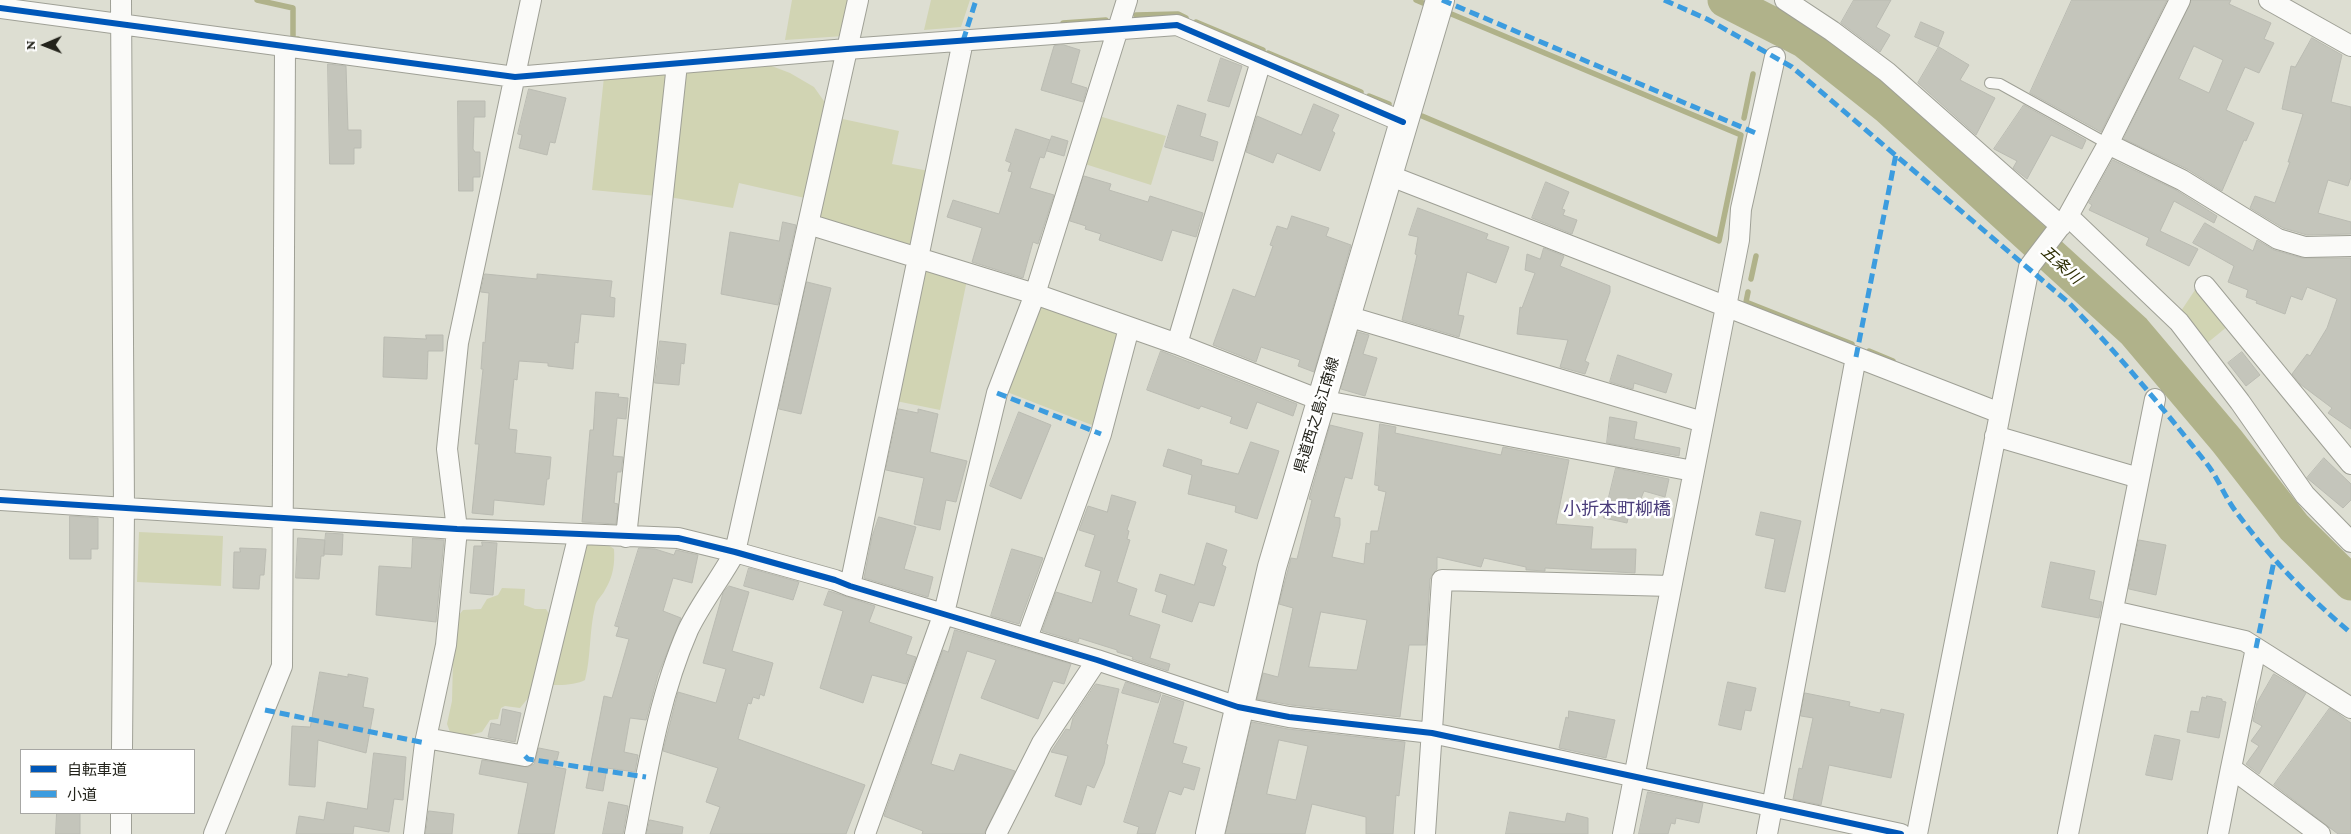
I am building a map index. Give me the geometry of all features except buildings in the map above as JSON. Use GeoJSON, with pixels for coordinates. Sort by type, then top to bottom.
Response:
{"type":"FeatureCollection","features":[{"type":"Feature","properties":{"kind":"main road","name":"県道西之島江南線"},"geometry":{"type":"LineString","coordinates":[[1210,834],[1272,567],[1440,0]]}},
{"type":"Feature","properties":{"kind":"street"},"geometry":{"type":"LineString","coordinates":[[121,0],[124,508],[122,749]]}},
{"type":"Feature","properties":{"kind":"street"},"geometry":{"type":"LineString","coordinates":[[414,834],[426,738],[446,645],[457,529],[447,449],[458,343],[531,0]]}},
{"type":"Feature","properties":{"kind":"street"},"geometry":{"type":"LineString","coordinates":[[635,834],[646,777],[674,664],[689,628],[736,552],[858,0]]}},
{"type":"Feature","properties":{"kind":"street"},"geometry":{"type":"LineString","coordinates":[[865,834],[944,613],[998,393],[1035,294],[1128,0]]}},
{"type":"Feature","properties":{"kind":"street"},"geometry":{"type":"LineString","coordinates":[[1785,0],[1832,31],[1887,72],[2179,322],[2240,402],[2305,495],[2351,541]]}},
{"type":"Feature","properties":{"kind":"street"},"geometry":{"type":"LineString","coordinates":[[1917,834],[2030,262],[2063,223],[2108,144],[2180,0]]}},
{"type":"Feature","properties":{"kind":"street"},"geometry":{"type":"LineString","coordinates":[[2269,0],[2349,39]]}},
{"type":"Feature","properties":{"kind":"street"},"geometry":{"type":"LineString","coordinates":[[0,8],[515,77],[847,49],[1178,25],[1403,122]]}},
{"type":"Feature","properties":{"kind":"street"},"geometry":{"type":"LineString","coordinates":[[850,586],[963,41]]}},
{"type":"Feature","properties":{"kind":"street"},"geometry":{"type":"LineString","coordinates":[[214,834],[282,666],[285,47]]}},
{"type":"Feature","properties":{"kind":"street"},"geometry":{"type":"LineString","coordinates":[[1623,834],[1738,240],[1741,209],[1775,57]]}},
{"type":"Feature","properties":{"kind":"street"},"geometry":{"type":"LineString","coordinates":[[1177,344],[1261,61]]}},
{"type":"Feature","properties":{"kind":"street"},"geometry":{"type":"LineString","coordinates":[[626,537],[677,64]]}},
{"type":"Feature","properties":{"kind":"street"},"geometry":{"type":"LineString","coordinates":[[2108,144],[2182,180],[2278,238],[2305,247],[2351,246]]}},
{"type":"Feature","properties":{"kind":"street"},"geometry":{"type":"LineString","coordinates":[[1388,175],[2000,413]]}},
{"type":"Feature","properties":{"kind":"street"},"geometry":{"type":"LineString","coordinates":[[808,224],[1035,294],[1177,344],[1320,400],[1693,471]]}},
{"type":"Feature","properties":{"kind":"street"},"geometry":{"type":"LineString","coordinates":[[2205,286],[2351,464]]}},
{"type":"Feature","properties":{"kind":"street"},"geometry":{"type":"LineString","coordinates":[[1347,316],[1702,422]]}},
{"type":"Feature","properties":{"kind":"street"},"geometry":{"type":"LineString","coordinates":[[1027,638],[1101,434],[1129,328]]}},
{"type":"Feature","properties":{"kind":"street"},"geometry":{"type":"LineString","coordinates":[[1767,834],[1856,357]]}},
{"type":"Feature","properties":{"kind":"street"},"geometry":{"type":"LineString","coordinates":[[2068,834],[2155,399]]}},
{"type":"Feature","properties":{"kind":"street"},"geometry":{"type":"LineString","coordinates":[[1995,436],[2139,478]]}},
{"type":"Feature","properties":{"kind":"street"},"geometry":{"type":"LineString","coordinates":[[0,500],[457,529],[678,538],[835,580],[1098,660],[1238,707],[1331,723],[1432,733],[1900,834]]}},
{"type":"Feature","properties":{"kind":"street"},"geometry":{"type":"LineString","coordinates":[[426,738],[524,756],[579,534]]}},
{"type":"Feature","properties":{"kind":"street"},"geometry":{"type":"LineString","coordinates":[[1425,834],[1442,580],[1671,586]]}},
{"type":"Feature","properties":{"kind":"street"},"geometry":{"type":"LineString","coordinates":[[2113,611],[2245,641],[2351,708]]}},
{"type":"Feature","properties":{"kind":"street"},"geometry":{"type":"LineString","coordinates":[[2218,834],[2256,648]]}},
{"type":"Feature","properties":{"kind":"street"},"geometry":{"type":"LineString","coordinates":[[996,834],[1042,743],[1098,660]]}},
{"type":"Feature","properties":{"kind":"street"},"geometry":{"type":"LineString","coordinates":[[2231,768],[2320,834]]}},
{"type":"Feature","properties":{"kind":"street"},"geometry":{"type":"LineString","coordinates":[[121,834],[122,814]]}},
{"type":"Feature","properties":{"kind":"lane"},"geometry":{"type":"LineString","coordinates":[[1990,83],[2000,84],[2108,144]]}},
{"type":"Feature","properties":{"kind":"green space"},"geometry":{"type":"Polygon","coordinates":[[[792,0],[851,0],[844,36],[785,40],[792,0]]]}},
{"type":"Feature","properties":{"kind":"green space"},"geometry":{"type":"Polygon","coordinates":[[[931,0],[970,0],[961,27],[924,30],[931,0]]]}},
{"type":"Feature","properties":{"kind":"green space"},"geometry":{"type":"Polygon","coordinates":[[[769,65],[790,73],[814,87],[826,104],[805,198],[739,183],[733,208],[669,197],[682,77],[689,71],[769,65]]]}},
{"type":"Feature","properties":{"kind":"green space"},"geometry":{"type":"Polygon","coordinates":[[[665,74],[669,79],[657,196],[592,190],[604,77],[665,74]]]}},
{"type":"Feature","properties":{"kind":"green space"},"geometry":{"type":"Polygon","coordinates":[[[1099,116],[1166,136],[1151,185],[1085,164],[1099,116]]]}},
{"type":"Feature","properties":{"kind":"green space"},"geometry":{"type":"Polygon","coordinates":[[[838,118],[899,131],[892,164],[929,171],[915,243],[906,249],[821,221],[816,214],[838,118]]]}},
{"type":"Feature","properties":{"kind":"green space"},"geometry":{"type":"Polygon","coordinates":[[[924,269],[967,280],[940,410],[896,401],[924,269]]]}},
{"type":"Feature","properties":{"kind":"green space"},"geometry":{"type":"Polygon","coordinates":[[[2197,287],[2228,326],[2206,344],[2181,311],[2197,287]]]}},
{"type":"Feature","properties":{"kind":"green space"},"geometry":{"type":"Polygon","coordinates":[[[1046,306],[1117,330],[1121,339],[1097,427],[1007,392],[1038,309],[1046,306]]]}},
{"type":"Feature","properties":{"kind":"green space"},"geometry":{"type":"Polygon","coordinates":[[[139,532],[223,536],[221,586],[137,582],[139,532]]]}},
{"type":"Feature","properties":{"kind":"green space"},"geometry":{"type":"Polygon","coordinates":[[[587,542],[607,544],[614,549],[614,565],[610,580],[595,607],[585,680],[566,685],[546,684],[587,542]]]}},
{"type":"Feature","properties":{"kind":"green space"},"geometry":{"type":"Polygon","coordinates":[[[502,588],[525,589],[524,605],[535,609],[546,609],[551,617],[533,692],[520,708],[505,706],[501,708],[498,719],[490,720],[482,732],[466,736],[458,735],[450,732],[447,724],[452,701],[453,661],[459,615],[463,610],[481,609],[487,599],[498,595],[502,588]]]}},
{"type":"Feature","properties":{"kind":"waterway"},"geometry":{"type":"LineString","coordinates":[[257,0],[293,8],[293,39],[298,39]]}},
{"type":"Feature","properties":{"kind":"waterway"},"geometry":{"type":"LineString","coordinates":[[1416,0],[1423,3]]}},
{"type":"Feature","properties":{"kind":"waterway","name":"五条川"},"geometry":{"type":"LineString","coordinates":[[1725,0],[1805,41],[1888,107],[2134,331],[2227,441],[2294,527],[2351,583]]}},
{"type":"Feature","properties":{"kind":"waterway"},"geometry":{"type":"LineString","coordinates":[[1422,116],[1719,241],[1741,135],[1449,13]]}},
{"type":"Feature","properties":{"kind":"waterway"},"geometry":{"type":"LineString","coordinates":[[1136,15],[1178,14],[1186,18]]}},
{"type":"Feature","properties":{"kind":"waterway"},"geometry":{"type":"LineString","coordinates":[[1063,23],[1106,20]]}},
{"type":"Feature","properties":{"kind":"waterway"},"geometry":{"type":"LineString","coordinates":[[1196,22],[1263,50]]}},
{"type":"Feature","properties":{"kind":"waterway"},"geometry":{"type":"LineString","coordinates":[[1268,53],[1361,92]]}},
{"type":"Feature","properties":{"kind":"waterway"},"geometry":{"type":"LineString","coordinates":[[1744,118],[1753,74]]}},
{"type":"Feature","properties":{"kind":"waterway"},"geometry":{"type":"LineString","coordinates":[[1369,96],[1389,104]]}},
{"type":"Feature","properties":{"kind":"waterway"},"geometry":{"type":"LineString","coordinates":[[1751,279],[1756,256]]}},
{"type":"Feature","properties":{"kind":"waterway"},"geometry":{"type":"LineString","coordinates":[[1748,292],[1746,302],[1852,344]]}},
{"type":"Feature","properties":{"kind":"waterway"},"geometry":{"type":"LineString","coordinates":[[1869,351],[1893,361]]}},
{"type":"Feature","properties":{"kind":"marked path"},"geometry":{"type":"LineString","coordinates":[[963,41],[976,0]]}},
{"type":"Feature","properties":{"kind":"marked path"},"geometry":{"type":"LineString","coordinates":[[1442,0],[1758,134]]}},
{"type":"Feature","properties":{"kind":"marked path"},"geometry":{"type":"LineString","coordinates":[[1664,0],[1707,19],[1792,67],[2069,303],[2123,362],[2211,469],[2234,509],[2260,543],[2319,605],[2351,633]]}},
{"type":"Feature","properties":{"kind":"marked path"},"geometry":{"type":"LineString","coordinates":[[1856,357],[1896,154]]}},
{"type":"Feature","properties":{"kind":"marked path"},"geometry":{"type":"LineString","coordinates":[[997,393],[1101,434]]}},
{"type":"Feature","properties":{"kind":"marked path"},"geometry":{"type":"LineString","coordinates":[[2256,648],[2274,561]]}},
{"type":"Feature","properties":{"kind":"marked path"},"geometry":{"type":"LineString","coordinates":[[265,710],[425,743]]}},
{"type":"Feature","properties":{"kind":"marked path"},"geometry":{"type":"LineString","coordinates":[[525,756],[528,759],[646,777]]}},
{"type":"Feature","properties":{"kind":"cycle path"},"geometry":{"type":"LineString","coordinates":[[0,8],[515,77],[847,49],[1177,25],[1403,122]]}},
{"type":"Feature","properties":{"kind":"cycle path"},"geometry":{"type":"LineString","coordinates":[[0,500],[457,529],[678,538],[835,580],[1097,660],[1238,707],[1289,717],[1432,733],[1901,834]]}},
{"type":"Feature","properties":{"kind":"district","name":"小折本町柳橋"},"geometry":{"type":"Point","coordinates":[1617,509]}}]}
